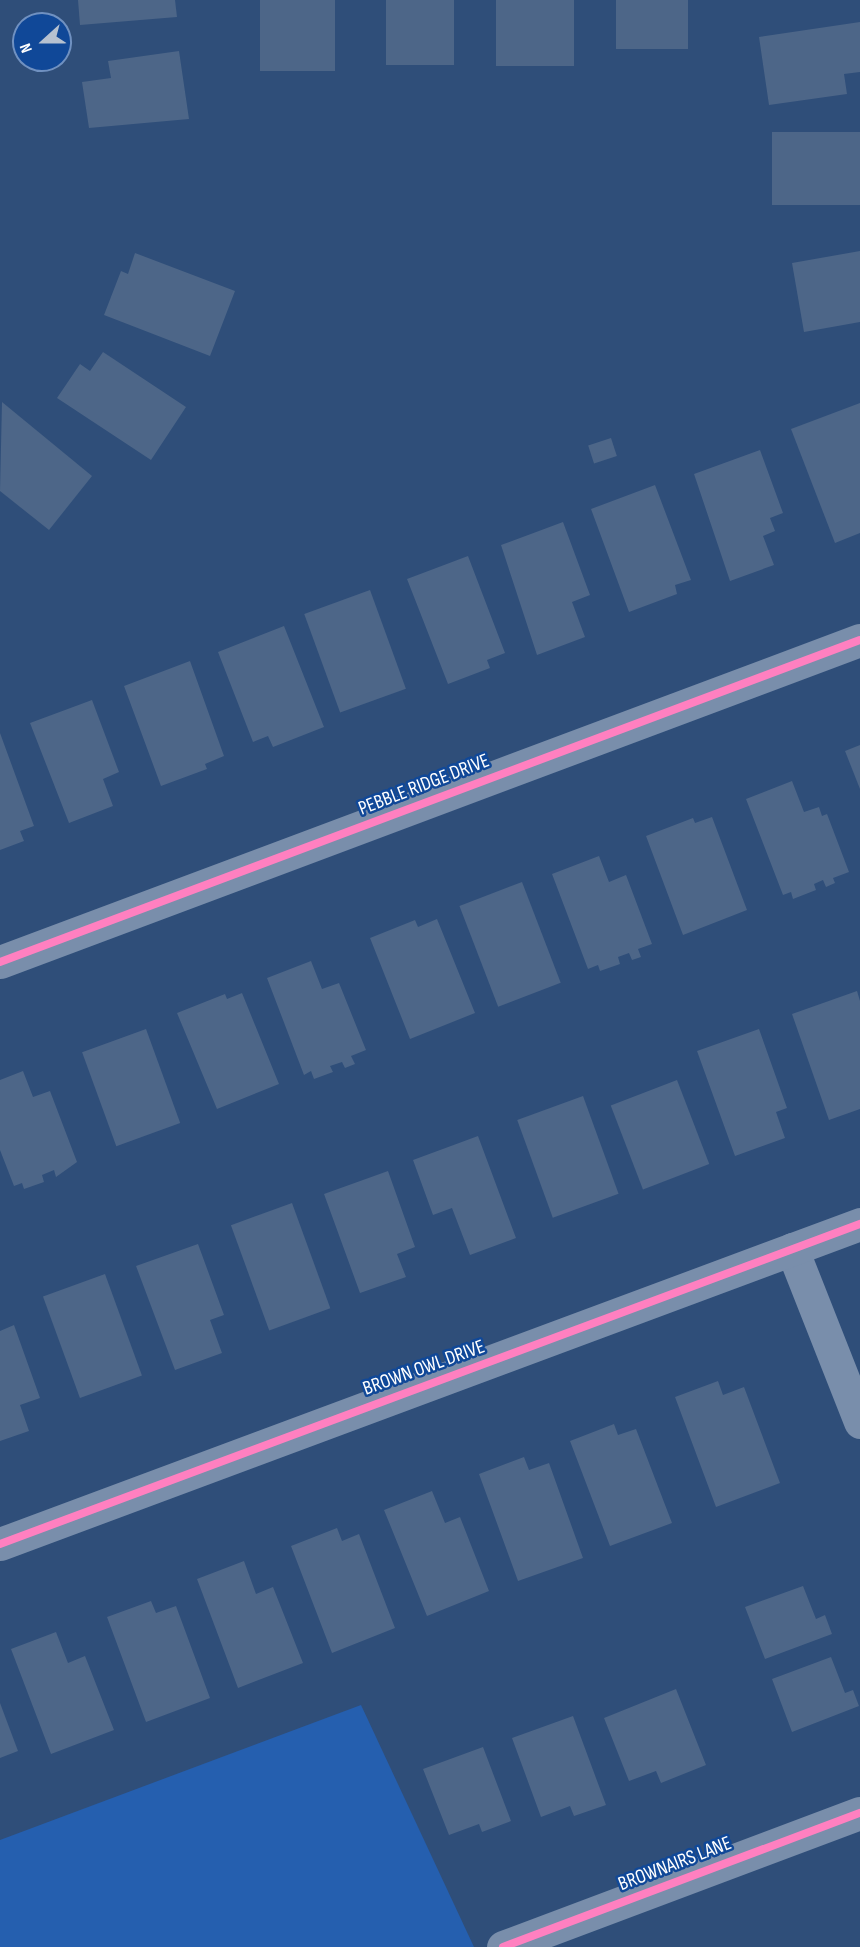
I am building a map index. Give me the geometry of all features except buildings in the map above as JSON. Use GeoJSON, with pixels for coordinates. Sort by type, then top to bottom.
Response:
{"type":"FeatureCollection","features":[{"type":"Feature","properties":{"kind":"street","name":"PEBBLE RIDGE DRIVE"},"geometry":{"type":"LineString","coordinates":[[0,962],[860,640]]}},
{"type":"Feature","properties":{"kind":"street","name":"BROWN OWL DRIVE"},"geometry":{"type":"LineString","coordinates":[[0,1544],[860,1224]]}},
{"type":"Feature","properties":{"kind":"street"},"geometry":{"type":"LineString","coordinates":[[792,1249],[860,1422]]}},
{"type":"Feature","properties":{"kind":"street","name":"BROWNAIRS LANE"},"geometry":{"type":"LineString","coordinates":[[502,1947],[860,1813]]}},
{"type":"Feature","properties":{"kind":"shaded area"},"geometry":{"type":"Polygon","coordinates":[[[361,1705],[474,1947],[0,1947],[0,1840],[361,1705]]]}},
{"type":"Feature","properties":{"kind":"cycle path"},"geometry":{"type":"LineString","coordinates":[[0,962],[860,640]]}},
{"type":"Feature","properties":{"kind":"cycle path"},"geometry":{"type":"LineString","coordinates":[[0,1544],[860,1224]]}},
{"type":"Feature","properties":{"kind":"cycle path"},"geometry":{"type":"LineString","coordinates":[[503,1947],[860,1813]]}}]}
